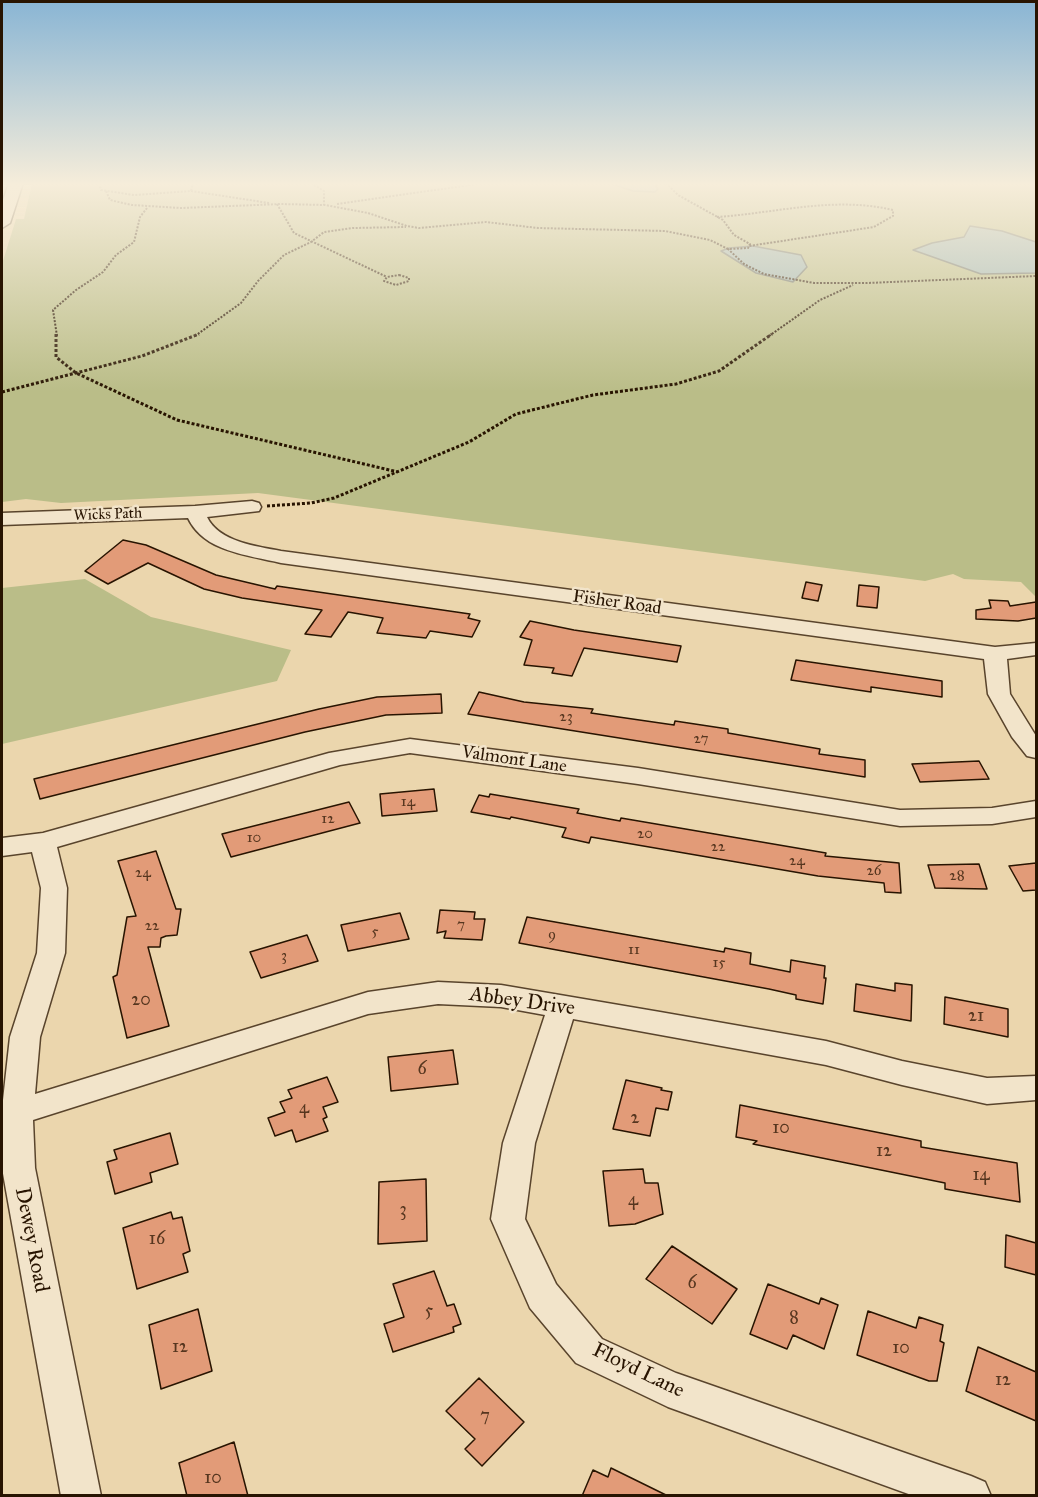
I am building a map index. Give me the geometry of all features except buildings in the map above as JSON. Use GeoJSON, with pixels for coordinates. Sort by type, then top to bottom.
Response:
{"type":"FeatureCollection","features":[{"type":"Feature","properties":{"kind":"street","name":"Wicks Path"},"geometry":{"type":"LineString","coordinates":[[2,519],[199,520],[252,507]]}},
{"type":"Feature","properties":{"kind":"street","name":"Fisher Road"},"geometry":{"type":"LineString","coordinates":[[199,520],[232,546],[281,557],[995,654],[1036,649]]}},
{"type":"Feature","properties":{"kind":"street"},"geometry":{"type":"LineString","coordinates":[[995,654],[999,694],[1020,732],[1036,751]]}},
{"type":"Feature","properties":{"kind":"street","name":"Valmont Lane"},"geometry":{"type":"LineString","coordinates":[[2,847],[43,842],[338,758],[410,746],[638,776],[900,818],[992,816],[1036,809]]}},
{"type":"Feature","properties":{"kind":"street","name":"Dewey Road"},"geometry":{"type":"LineString","coordinates":[[43,842],[54,888],[51,953],[25,1037],[17,1112],[18,1168],[81,1496]]}},
{"type":"Feature","properties":{"kind":"street","name":"Abbey Drive"},"geometry":{"type":"LineString","coordinates":[[17,1112],[368,1003],[438,993],[501,996],[826,1053],[902,1073],[987,1091],[1036,1088]]}},
{"type":"Feature","properties":{"kind":"street","name":"Floyd Lane"},"geometry":{"type":"LineString","coordinates":[[562,1007],[537,1080],[519,1143],[508,1219],[543,1296],[590,1352],[668,1389],[971,1496]]}},
{"type":"Feature","properties":{"kind":"path"},"geometry":{"type":"LineString","coordinates":[[119,253],[104,272],[76,290],[53,310],[57,338],[56,357],[76,373],[177,420],[398,472]]}},
{"type":"Feature","properties":{"kind":"path"},"geometry":{"type":"LineString","coordinates":[[2,392],[142,356],[202,333],[241,303],[258,281],[289,253]]}},
{"type":"Feature","properties":{"kind":"path"},"geometry":{"type":"LineString","coordinates":[[335,253],[387,277],[399,275],[410,279],[404,284],[392,285],[384,281],[387,277]]}},
{"type":"Feature","properties":{"kind":"path"},"geometry":{"type":"LineString","coordinates":[[732,253],[741,262],[782,278],[817,284],[853,285],[1036,276]]}},
{"type":"Feature","properties":{"kind":"path"},"geometry":{"type":"LineString","coordinates":[[252,507],[311,503],[334,498],[469,442],[516,414],[592,395],[676,384],[719,372],[820,300],[853,285]]}},
{"type":"Feature","properties":{"kind":"green space"},"geometry":{"type":"Polygon","coordinates":[[[5,253],[1036,253],[1036,597],[1021,582],[964,579],[953,574],[925,581],[258,493],[61,503],[26,499],[2,502],[2,264],[5,253]]]}},
{"type":"Feature","properties":{"kind":"green space"},"geometry":{"type":"Polygon","coordinates":[[[85,579],[151,617],[291,650],[277,681],[2,744],[2,588],[85,579]]]}},
{"type":"Feature","properties":{"kind":"water"},"geometry":{"type":"Polygon","coordinates":[[[724,253],[790,253],[801,255],[807,267],[793,282],[756,273],[724,253]]]}},
{"type":"Feature","properties":{"kind":"water"},"geometry":{"type":"Polygon","coordinates":[[[921,253],[1036,253],[1036,273],[981,274],[921,253]]]}}]}
